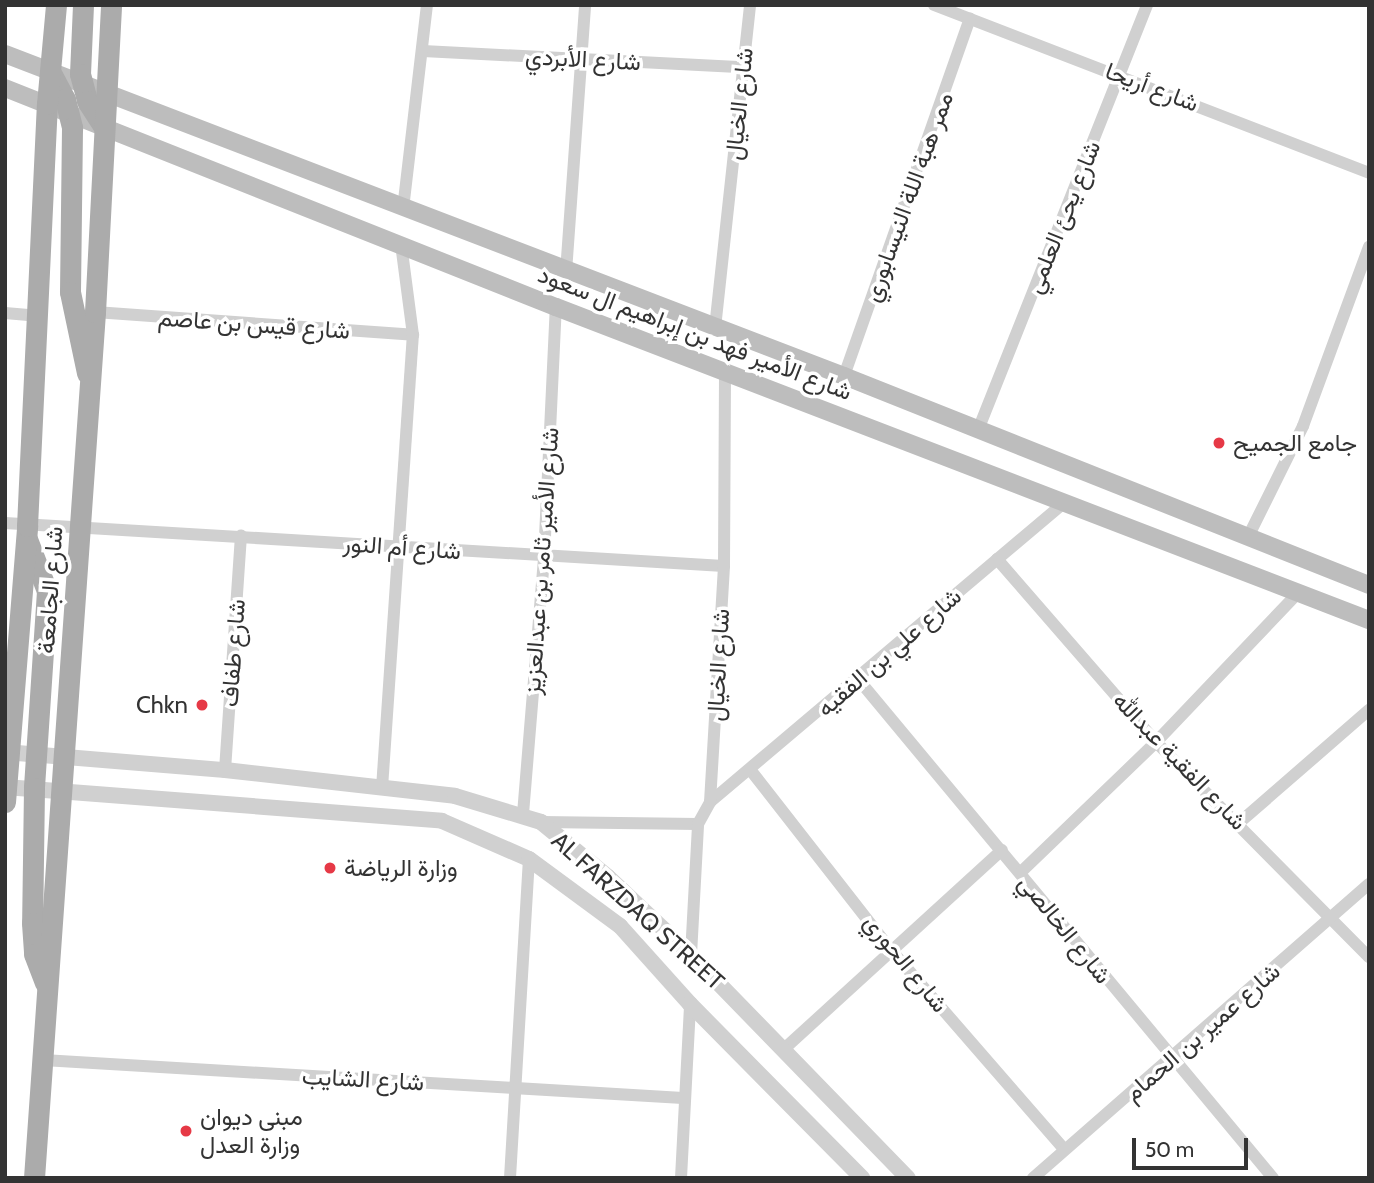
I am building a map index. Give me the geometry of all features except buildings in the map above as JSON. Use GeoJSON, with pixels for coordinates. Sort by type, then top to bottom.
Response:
{"type":"FeatureCollection","features":[{"type":"Feature","properties":{"kind":"main road","name":"شارع الجامعة"},"geometry":{"type":"LineString","coordinates":[[6,792],[27,531],[40,316],[47,104],[56,5]]}},
{"type":"Feature","properties":{"kind":"main road"},"geometry":{"type":"LineString","coordinates":[[83,5],[82,86],[103,127]]}},
{"type":"Feature","properties":{"kind":"main road","name":"شارع الجامعة"},"geometry":{"type":"LineString","coordinates":[[34,1178],[91,381],[111,5]]}},
{"type":"Feature","properties":{"kind":"main road","name":"شارع الأمير فهد بن إبراهيم ال سعود"},"geometry":{"type":"LineString","coordinates":[[5,54],[566,272],[844,376],[1369,584]]}},
{"type":"Feature","properties":{"kind":"main road"},"geometry":{"type":"LineString","coordinates":[[51,73],[70,113],[71,310],[91,381]]}},
{"type":"Feature","properties":{"kind":"main road","name":"شارع الأمير فهد بن إبراهيم ال سعود"},"geometry":{"type":"LineString","coordinates":[[5,88],[556,307],[1066,500],[1369,620]]}},
{"type":"Feature","properties":{"kind":"main road"},"geometry":{"type":"LineString","coordinates":[[27,531],[47,591],[34,788],[33,939],[48,989]]}},
{"type":"Feature","properties":{"kind":"street"},"geometry":{"type":"LineString","coordinates":[[403,209],[427,5]]}},
{"type":"Feature","properties":{"kind":"street"},"geometry":{"type":"LineString","coordinates":[[566,272],[585,5]]}},
{"type":"Feature","properties":{"kind":"street","name":"شارع الخيال"},"geometry":{"type":"LineString","coordinates":[[715,328],[750,5]]}},
{"type":"Feature","properties":{"kind":"street","name":"شارع أريحا"},"geometry":{"type":"LineString","coordinates":[[934,5],[1120,74],[1369,173]]}},
{"type":"Feature","properties":{"kind":"street","name":"شارع يحئ العلمي"},"geometry":{"type":"LineString","coordinates":[[978,430],[1147,5]]}},
{"type":"Feature","properties":{"kind":"street","name":"ممر هبة اللة النيسابوري"},"geometry":{"type":"LineString","coordinates":[[844,376],[970,19]]}},
{"type":"Feature","properties":{"kind":"street","name":"شارع الأبردي"},"geometry":{"type":"LineString","coordinates":[[423,51],[743,68]]}},
{"type":"Feature","properties":{"kind":"street"},"geometry":{"type":"LineString","coordinates":[[382,788],[413,335],[401,244]]}},
{"type":"Feature","properties":{"kind":"street"},"geometry":{"type":"LineString","coordinates":[[1248,537],[1303,426],[1369,247]]}},
{"type":"Feature","properties":{"kind":"street","name":"شارع الأمير ثامر بن عبدالعزيز"},"geometry":{"type":"LineString","coordinates":[[523,814],[544,558],[556,307]]}},
{"type":"Feature","properties":{"kind":"street","name":"شارع قيس بن عاصم"},"geometry":{"type":"LineString","coordinates":[[95,312],[413,335]]}},
{"type":"Feature","properties":{"kind":"street"},"geometry":{"type":"LineString","coordinates":[[5,313],[40,316]]}},
{"type":"Feature","properties":{"kind":"street","name":"شارع الخيال"},"geometry":{"type":"LineString","coordinates":[[691,955],[698,824],[710,802],[724,566],[725,372]]}},
{"type":"Feature","properties":{"kind":"street","name":"شارع علي بن الفقيه"},"geometry":{"type":"LineString","coordinates":[[710,802],[752,772],[1066,500]]}},
{"type":"Feature","properties":{"kind":"street"},"geometry":{"type":"LineString","coordinates":[[5,523],[27,531]]}},
{"type":"Feature","properties":{"kind":"street","name":"شارع أم النور"},"geometry":{"type":"LineString","coordinates":[[27,531],[81,527],[398,546],[544,558],[724,566]]}},
{"type":"Feature","properties":{"kind":"street","name":"شارع طفاف"},"geometry":{"type":"LineString","coordinates":[[225,770],[241,536]]}},
{"type":"Feature","properties":{"kind":"street","name":"شارع الفقية عبدالله"},"geometry":{"type":"LineString","coordinates":[[997,559],[1156,742],[1240,822],[1369,957]]}},
{"type":"Feature","properties":{"kind":"street"},"geometry":{"type":"LineString","coordinates":[[1020,873],[1156,742],[1299,593]]}},
{"type":"Feature","properties":{"kind":"street","name":"شارع الخالصي"},"geometry":{"type":"LineString","coordinates":[[858,679],[1273,1178]]}},
{"type":"Feature","properties":{"kind":"street"},"geometry":{"type":"LineString","coordinates":[[1240,822],[1369,710]]}},
{"type":"Feature","properties":{"kind":"street","name":"AL FARZDAQ STREET"},"geometry":{"type":"LineString","coordinates":[[8,752],[225,770],[455,796],[523,814],[541,822],[608,877],[691,955],[908,1178]]}},
{"type":"Feature","properties":{"kind":"street","name":"شارع الحوري"},"geometry":{"type":"LineString","coordinates":[[752,772],[891,950],[1065,1149]]}},
{"type":"Feature","properties":{"kind":"street","name":"AL FARZDAQ STREET"},"geometry":{"type":"LineString","coordinates":[[6,792],[63,788],[442,821],[529,859],[620,926],[690,1004],[862,1178]]}},
{"type":"Feature","properties":{"kind":"street"},"geometry":{"type":"LineString","coordinates":[[541,822],[698,824]]}},
{"type":"Feature","properties":{"kind":"street"},"geometry":{"type":"LineString","coordinates":[[784,1049],[1002,850]]}},
{"type":"Feature","properties":{"kind":"street"},"geometry":{"type":"LineString","coordinates":[[510,1178],[529,859]]}},
{"type":"Feature","properties":{"kind":"street","name":"شارع عمير بن الحمام"},"geometry":{"type":"LineString","coordinates":[[1033,1178],[1369,884]]}},
{"type":"Feature","properties":{"kind":"street"},"geometry":{"type":"LineString","coordinates":[[681,1178],[683,1098],[690,1004]]}},
{"type":"Feature","properties":{"kind":"street","name":"شارع الشايب"},"geometry":{"type":"LineString","coordinates":[[43,1060],[683,1098]]}},
{"type":"Feature","properties":{"kind":"place","name":"جامع الجميح"},"geometry":{"type":"Point","coordinates":[1219,443]}},
{"type":"Feature","properties":{"kind":"place","name":"Chkn"},"geometry":{"type":"Point","coordinates":[202,705]}},
{"type":"Feature","properties":{"kind":"place","name":"وزارة الرياضة"},"geometry":{"type":"Point","coordinates":[330,868]}},
{"type":"Feature","properties":{"kind":"place","name":"مبنى ديوان وزارة العدل"},"geometry":{"type":"Point","coordinates":[186,1131]}}]}
